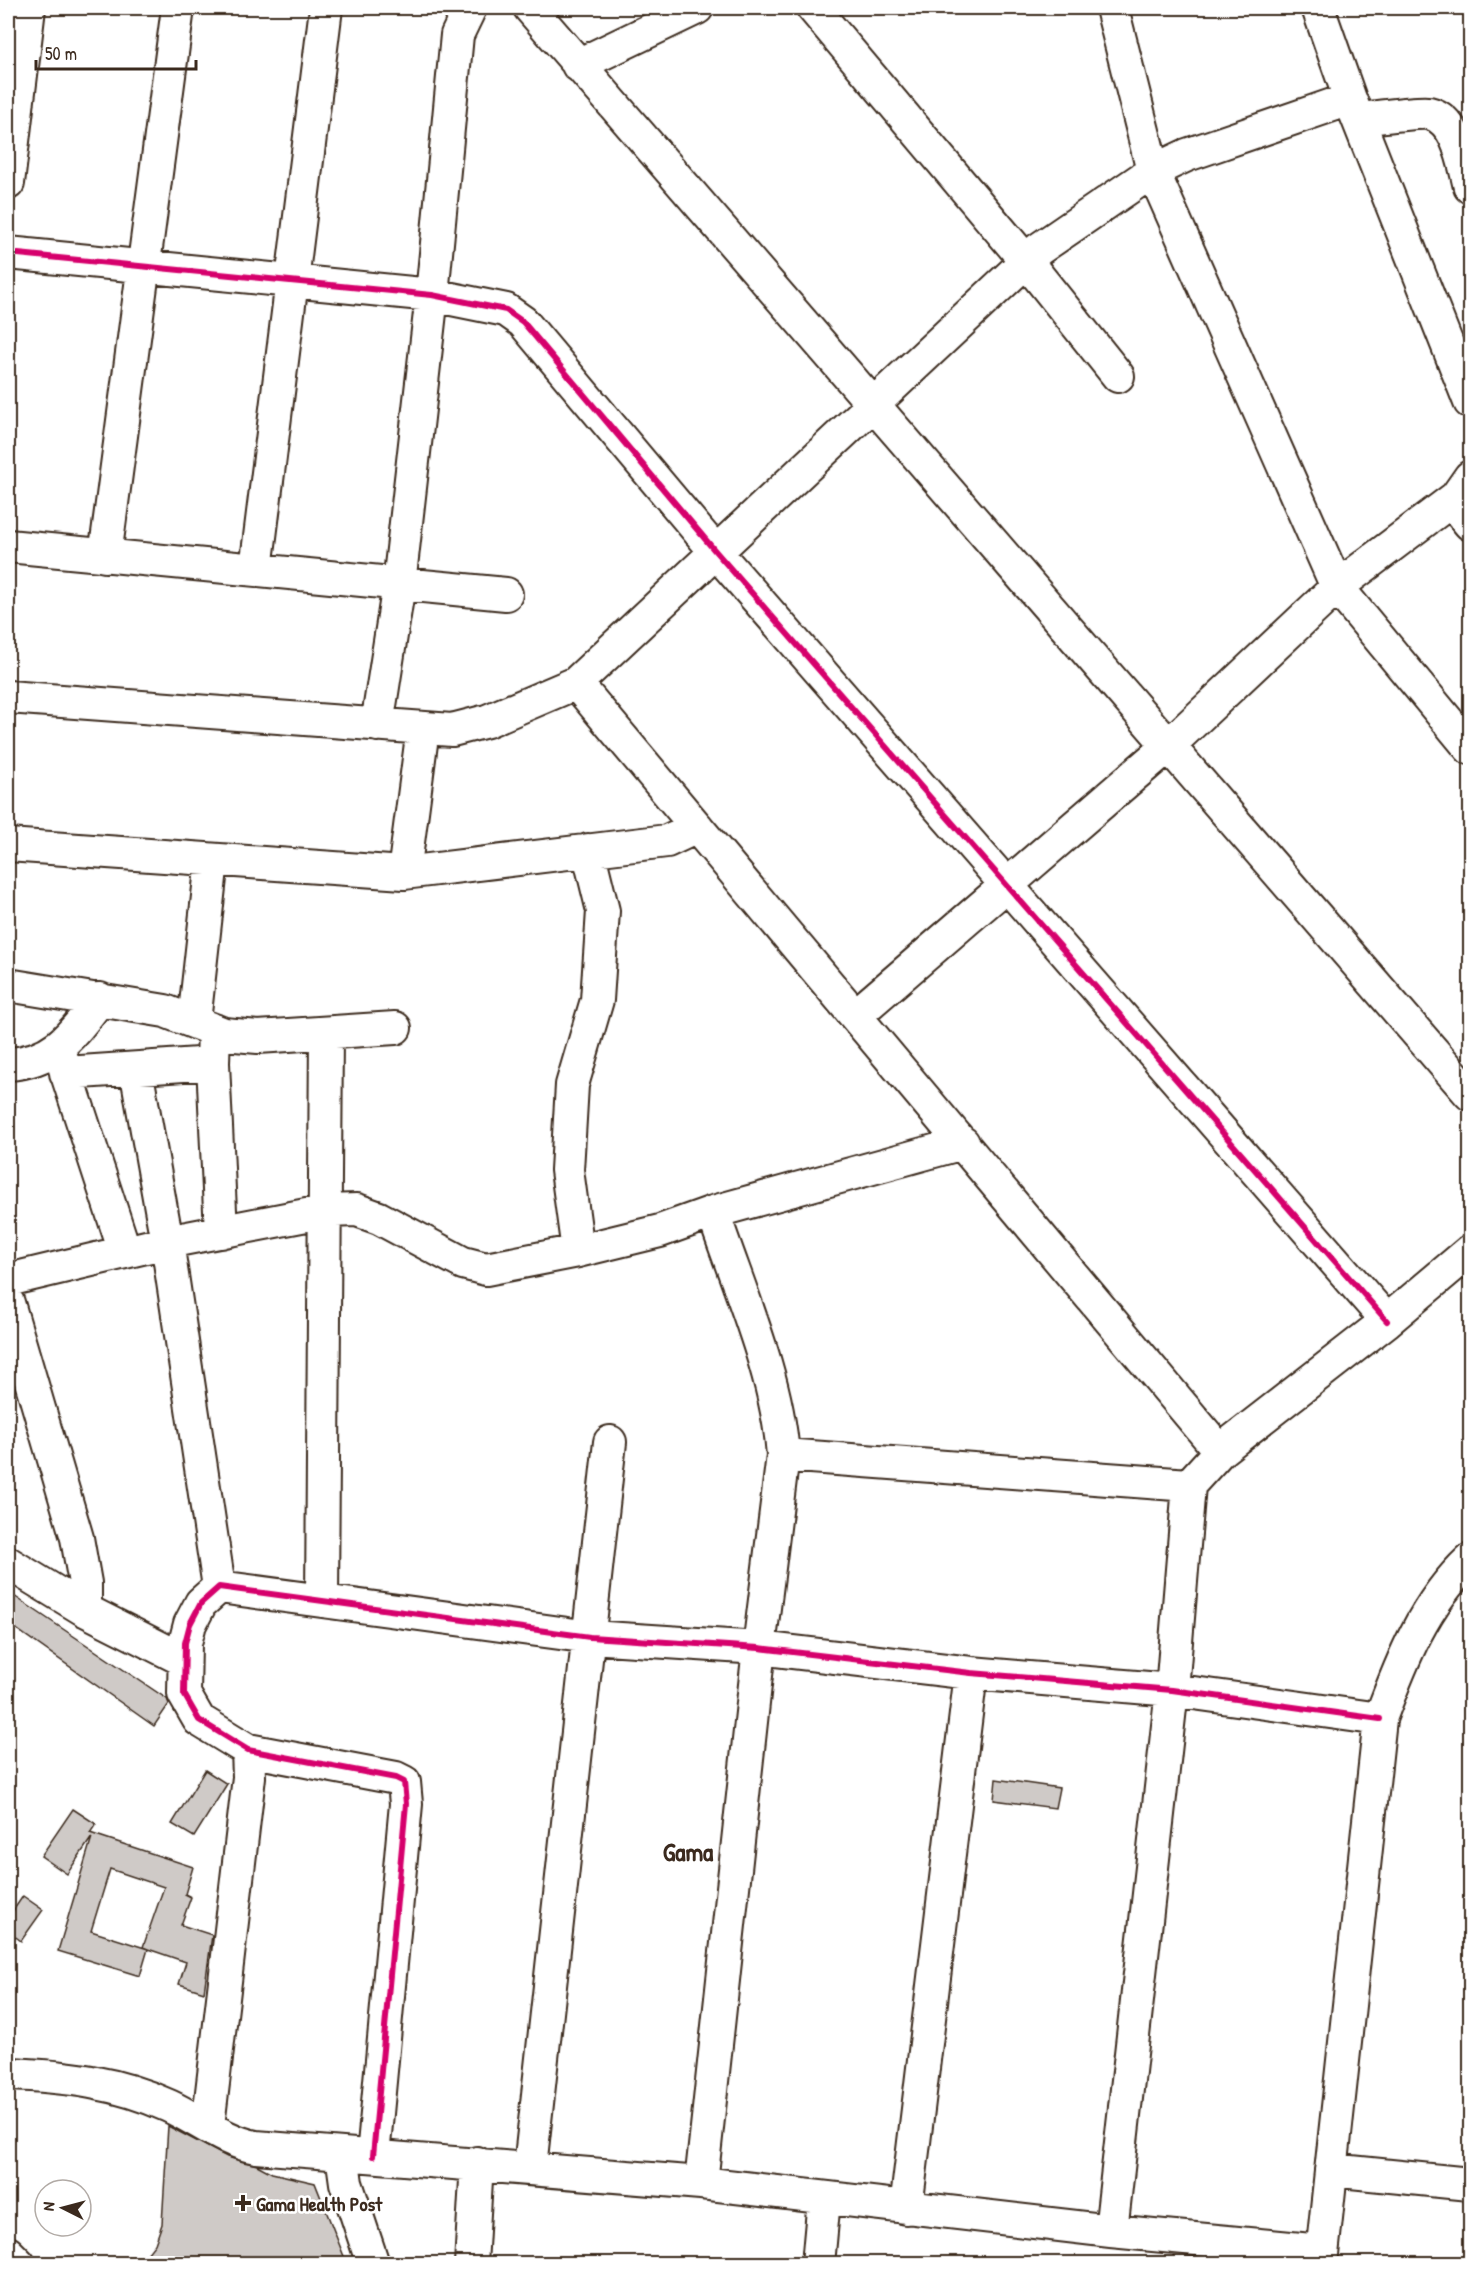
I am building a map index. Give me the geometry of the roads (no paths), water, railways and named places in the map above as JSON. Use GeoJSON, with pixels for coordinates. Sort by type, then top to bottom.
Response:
{"type":"FeatureCollection","features":[{"type":"Feature","properties":{"kind":"street"},"geometry":{"type":"LineString","coordinates":[[8,183],[29,8]]}},
{"type":"Feature","properties":{"kind":"street"},"geometry":{"type":"LineString","coordinates":[[105,556],[146,266],[178,8]]}},
{"type":"Feature","properties":{"kind":"street"},"geometry":{"type":"LineString","coordinates":[[256,569],[326,8]]}},
{"type":"Feature","properties":{"kind":"street"},"geometry":{"type":"LineString","coordinates":[[377,725],[399,584],[432,295],[457,35],[470,8]]}},
{"type":"Feature","properties":{"kind":"street"},"geometry":{"type":"LineString","coordinates":[[530,8],[1470,1094]]}},
{"type":"Feature","properties":{"kind":"street"},"geometry":{"type":"LineString","coordinates":[[578,65],[697,8]]}},
{"type":"Feature","properties":{"kind":"street"},"geometry":{"type":"LineString","coordinates":[[813,8],[1026,261],[1118,376]]}},
{"type":"Feature","properties":{"kind":"street"},"geometry":{"type":"LineString","coordinates":[[1112,8],[1153,171],[1337,587],[1470,748]]}},
{"type":"Feature","properties":{"kind":"street"},"geometry":{"type":"LineString","coordinates":[[1318,8],[1355,109],[1470,402]]}},
{"type":"Feature","properties":{"kind":"street"},"geometry":{"type":"LineString","coordinates":[[8,697],[452,730],[487,721],[576,683],[1039,249],[1153,171],[1187,155],[1355,109],[1429,113],[1463,134],[1470,187]]}},
{"type":"Feature","properties":{"kind":"street"},"geometry":{"type":"LineString","coordinates":[[8,253],[432,295],[506,310],[523,322],[716,552],[1387,1321]]}},
{"type":"Feature","properties":{"kind":"street"},"geometry":{"type":"LineString","coordinates":[[856,1016],[1168,746],[1337,587],[1463,487]]}},
{"type":"Feature","properties":{"kind":"street"},"geometry":{"type":"LineString","coordinates":[[1463,487],[1459,511],[1470,524]]}},
{"type":"Feature","properties":{"kind":"street"},"geometry":{"type":"LineString","coordinates":[[8,546],[506,594]]}},
{"type":"Feature","properties":{"kind":"street"},"geometry":{"type":"LineString","coordinates":[[576,683],[1220,1451]]}},
{"type":"Feature","properties":{"kind":"street"},"geometry":{"type":"LineString","coordinates":[[404,873],[423,728]]}},
{"type":"Feature","properties":{"kind":"street"},"geometry":{"type":"LineString","coordinates":[[8,845],[404,873],[667,842],[697,827]]}},
{"type":"Feature","properties":{"kind":"street"},"geometry":{"type":"LineString","coordinates":[[578,1251],[567,1170],[572,1085],[597,1000],[603,911],[588,850]]}},
{"type":"Feature","properties":{"kind":"street"},"geometry":{"type":"LineString","coordinates":[[212,860],[204,1026],[213,1063],[220,1232]]}},
{"type":"Feature","properties":{"kind":"street"},"geometry":{"type":"LineString","coordinates":[[8,985],[165,1011],[224,1034],[258,1037],[395,1028]]}},
{"type":"Feature","properties":{"kind":"street"},"geometry":{"type":"LineString","coordinates":[[100,999],[65,1043],[62,1060],[125,1252]]}},
{"type":"Feature","properties":{"kind":"street"},"geometry":{"type":"LineString","coordinates":[[322,1601],[327,1211],[326,1033]]}},
{"type":"Feature","properties":{"kind":"street"},"geometry":{"type":"LineString","coordinates":[[8,1064],[46,1055],[62,1060],[136,1069],[213,1063]]}},
{"type":"Feature","properties":{"kind":"street"},"geometry":{"type":"LineString","coordinates":[[136,1069],[167,1242],[219,1587]]}},
{"type":"Feature","properties":{"kind":"street"},"geometry":{"type":"LineString","coordinates":[[8,1280],[167,1242],[327,1211],[357,1210],[379,1218],[463,1263],[486,1269],[578,1251],[660,1231],[713,1212],[963,1143]]}},
{"type":"Feature","properties":{"kind":"street"},"geometry":{"type":"LineString","coordinates":[[701,2182],[759,1648],[783,1455],[781,1424],[774,1393],[713,1212]]}},
{"type":"Feature","properties":{"kind":"street"},"geometry":{"type":"LineString","coordinates":[[1111,2230],[1172,1690],[1190,1485],[1220,1451],[1387,1321],[1470,1251]]}},
{"type":"Feature","properties":{"kind":"street"},"geometry":{"type":"LineString","coordinates":[[8,1303],[77,1539],[85,1582],[85,1610]]}},
{"type":"Feature","properties":{"kind":"street"},"geometry":{"type":"LineString","coordinates":[[530,2167],[610,1442]]}},
{"type":"Feature","properties":{"kind":"street"},"geometry":{"type":"LineString","coordinates":[[783,1455],[1190,1485]]}},
{"type":"Feature","properties":{"kind":"street"},"geometry":{"type":"LineString","coordinates":[[8,2074],[96,2081],[131,2090],[246,2145],[701,2182],[824,2199],[1111,2230],[1208,2252],[1322,2257],[1380,1719],[1402,1659],[1421,1622],[1449,1580],[1470,1560]]}},
{"type":"Feature","properties":{"kind":"street"},"geometry":{"type":"LineString","coordinates":[[8,1563],[85,1610],[182,1659]]}},
{"type":"Feature","properties":{"kind":"street"},"geometry":{"type":"LineString","coordinates":[[373,2156],[406,1804],[404,1782],[396,1778],[248,1750],[199,1720],[184,1694],[182,1659],[190,1624],[201,1603],[219,1587],[590,1637],[759,1648],[971,1673],[1172,1690],[1380,1719]]}},
{"type":"Feature","properties":{"kind":"street"},"geometry":{"type":"LineString","coordinates":[[906,2208],[971,1673]]}},
{"type":"Feature","properties":{"kind":"street"},"geometry":{"type":"LineString","coordinates":[[208,2126],[249,1778],[248,1750]]}},
{"type":"Feature","properties":{"kind":"street"},"geometry":{"type":"LineString","coordinates":[[342,2154],[346,2183],[373,2264]]}},
{"type":"Feature","properties":{"kind":"street"},"geometry":{"type":"LineString","coordinates":[[471,2264],[477,2163]]}},
{"type":"Feature","properties":{"kind":"street"},"geometry":{"type":"LineString","coordinates":[[1331,2170],[1470,2184]]}},
{"type":"Feature","properties":{"kind":"street"},"geometry":{"type":"LineString","coordinates":[[818,2264],[824,2199]]}},
{"type":"Feature","properties":{"kind":"street"},"geometry":{"type":"LineString","coordinates":[[8,2253],[19,2264]]}},
{"type":"Feature","properties":{"kind":"place","name":"Gama Health Post"},"geometry":{"type":"Point","coordinates":[243,2203]}},
{"type":"Feature","properties":{"kind":"district","name":"Gama"},"geometry":{"type":"Point","coordinates":[688,1851]}}]}
